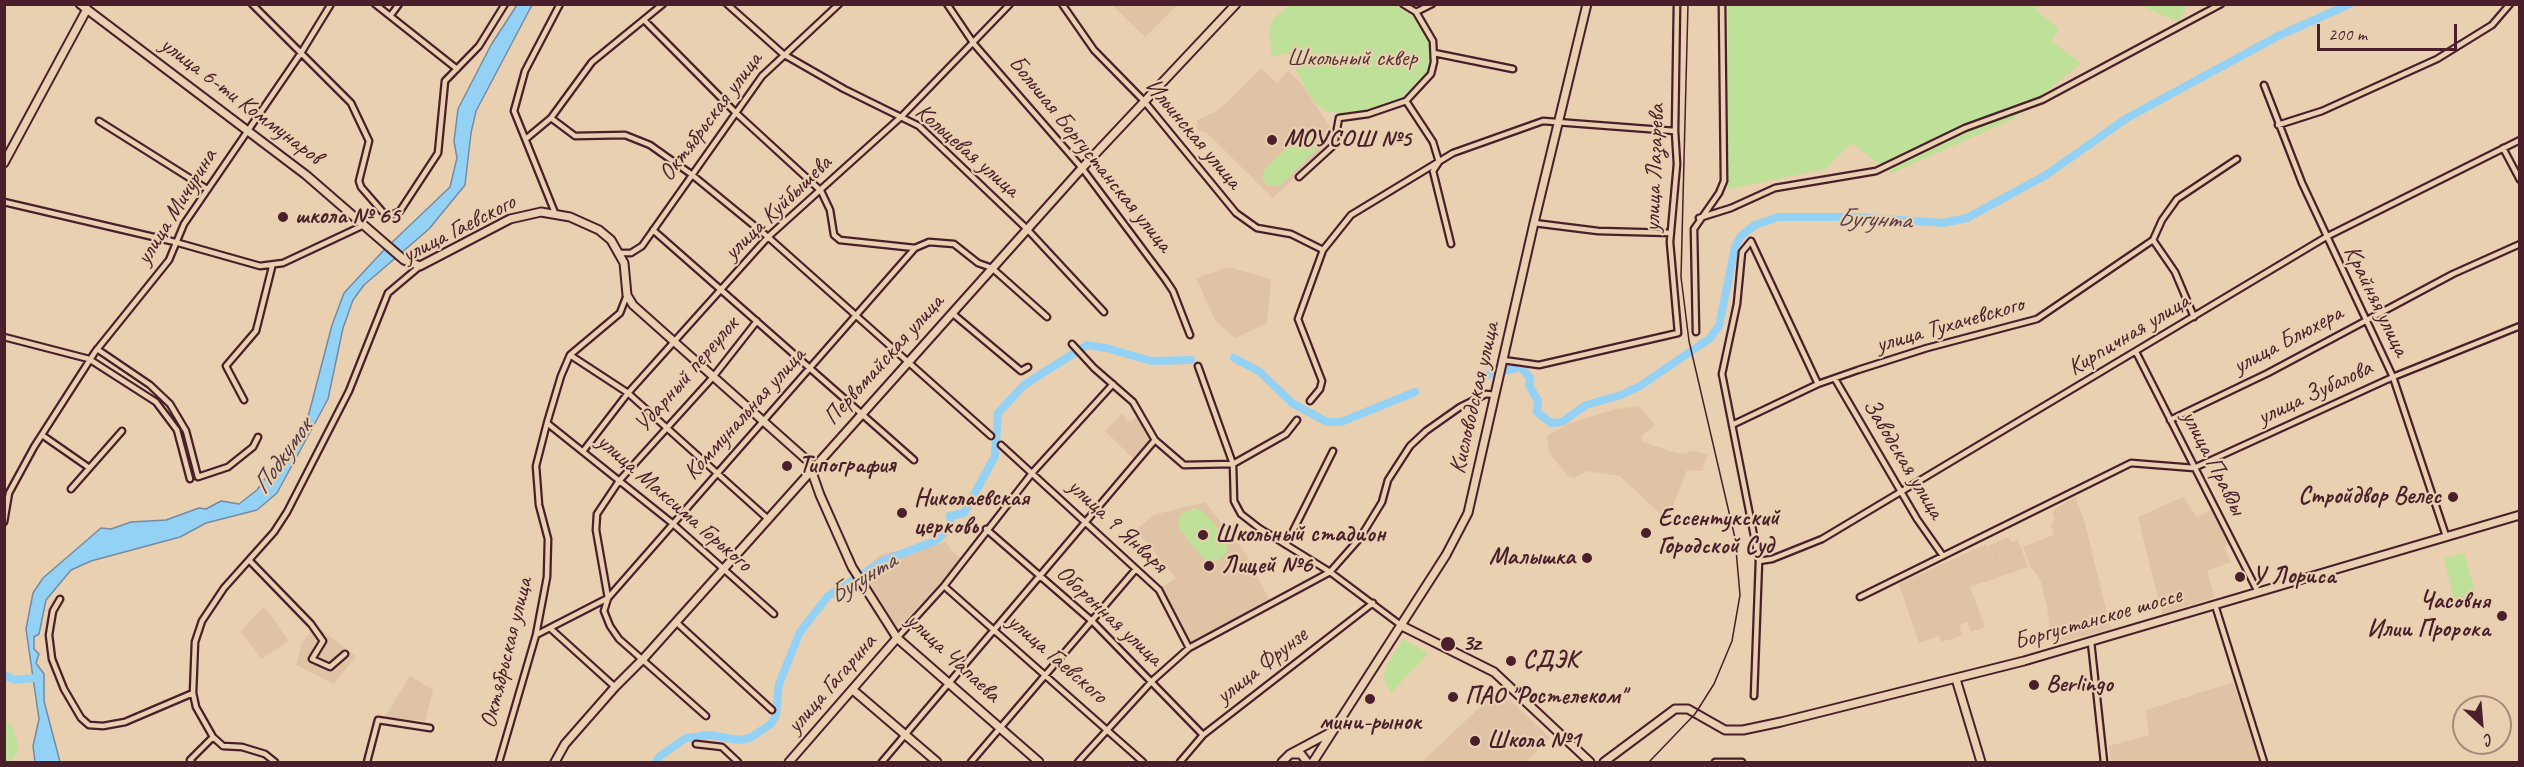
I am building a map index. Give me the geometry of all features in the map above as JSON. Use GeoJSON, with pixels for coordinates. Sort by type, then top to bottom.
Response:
{"type":"FeatureCollection","features":[{"type":"Feature","properties":{"kind":"street"},"geometry":{"type":"LineString","coordinates":[[252,4],[351,103],[369,141],[368,153],[359,181],[361,187],[387,216],[400,211],[438,153],[445,81],[479,46],[505,4]]}},
{"type":"Feature","properties":{"kind":"street","name":"улица Мичурина"},"geometry":{"type":"LineString","coordinates":[[4,522],[9,493],[89,359],[169,260],[184,224],[301,53],[331,4]]}},
{"type":"Feature","properties":{"kind":"street"},"geometry":{"type":"LineString","coordinates":[[375,4],[457,69]]}},
{"type":"Feature","properties":{"kind":"street"},"geometry":{"type":"LineString","coordinates":[[391,15],[399,4]]}},
{"type":"Feature","properties":{"kind":"street"},"geometry":{"type":"LineString","coordinates":[[555,213],[514,111],[525,71],[560,4]]}},
{"type":"Feature","properties":{"kind":"street"},"geometry":{"type":"LineString","coordinates":[[526,138],[551,118],[592,62],[663,4]]}},
{"type":"Feature","properties":{"kind":"street","name":"Кольцевая улица"},"geometry":{"type":"LineString","coordinates":[[727,4],[783,54],[844,89],[902,116],[927,134],[1027,229],[1104,312]]}},
{"type":"Feature","properties":{"kind":"street","name":"Октябрьская улица"},"geometry":{"type":"LineString","coordinates":[[620,253],[631,254],[642,246],[762,76],[839,4]]}},
{"type":"Feature","properties":{"kind":"street","name":"Большая Боргустанская улица"},"geometry":{"type":"LineString","coordinates":[[947,4],[974,44],[1082,168],[1165,279],[1190,335]]}},
{"type":"Feature","properties":{"kind":"street","name":"улица Куйбышева"},"geometry":{"type":"LineString","coordinates":[[584,450],[628,393],[768,237],[902,116],[974,44],[1010,4]]}},
{"type":"Feature","properties":{"kind":"street","name":"Ильинская улица"},"geometry":{"type":"LineString","coordinates":[[1062,4],[1094,50],[1144,101],[1236,213],[1257,228],[1291,234],[1323,250]]}},
{"type":"Feature","properties":{"kind":"street","name":"Первомайская улица"},"geometry":{"type":"LineString","coordinates":[[555,762],[565,744],[615,687],[644,658],[1082,168],[1236,4]]}},
{"type":"Feature","properties":{"kind":"street"},"geometry":{"type":"LineString","coordinates":[[1299,177],[1334,145],[1339,118],[1368,114],[1406,101],[1431,74],[1434,53],[1428,30],[1416,12],[1403,4]]}},
{"type":"Feature","properties":{"kind":"street"},"geometry":{"type":"LineString","coordinates":[[1416,12],[1432,4]]}},
{"type":"Feature","properties":{"kind":"street","name":"Кисловодская улица"},"geometry":{"type":"LineString","coordinates":[[1313,762],[1402,626],[1446,555],[1468,513],[1587,4]]}},
{"type":"Feature","properties":{"kind":"street","name":"улица Лазарева"},"geometry":{"type":"LineString","coordinates":[[1503,360],[1539,365],[1678,333],[1671,233],[1677,164],[1675,131],[1677,4]]}},
{"type":"Feature","properties":{"kind":"street"},"geometry":{"type":"LineString","coordinates":[[1696,332],[1694,229],[1699,218],[1719,193],[1724,181],[1722,4]]}},
{"type":"Feature","properties":{"kind":"street"},"geometry":{"type":"LineString","coordinates":[[1699,218],[1775,189],[1864,175],[1883,168],[1965,128],[2043,100],[2221,4]]}},
{"type":"Feature","properties":{"kind":"street"},"geometry":{"type":"LineString","coordinates":[[2278,125],[2322,111],[2437,59],[2492,24],[2510,4]]}},
{"type":"Feature","properties":{"kind":"street"},"geometry":{"type":"LineString","coordinates":[[4,163],[86,6]]}},
{"type":"Feature","properties":{"kind":"street","name":"улица 6-ти Коммунаров"},"geometry":{"type":"LineString","coordinates":[[86,6],[248,130],[405,260],[420,266]]}},
{"type":"Feature","properties":{"kind":"street"},"geometry":{"type":"LineString","coordinates":[[645,21],[735,112],[821,191],[830,210],[834,236],[840,240],[915,248],[929,242],[954,244],[978,263],[992,268],[1047,317]]}},
{"type":"Feature","properties":{"kind":"street"},"geometry":{"type":"LineString","coordinates":[[1434,53],[1513,69]]}},
{"type":"Feature","properties":{"kind":"street","name":"Крайняя улица"},"geometry":{"type":"LineString","coordinates":[[2264,85],[2278,125],[2326,237],[2393,377],[2446,536]]}},
{"type":"Feature","properties":{"kind":"street"},"geometry":{"type":"LineString","coordinates":[[1406,101],[1433,142],[1439,162]]}},
{"type":"Feature","properties":{"kind":"street"},"geometry":{"type":"LineString","coordinates":[[551,118],[575,136],[610,133],[642,140],[692,174],[768,237],[907,364],[992,436]]}},
{"type":"Feature","properties":{"kind":"street"},"geometry":{"type":"LineString","coordinates":[[99,121],[207,189]]}},
{"type":"Feature","properties":{"kind":"street"},"geometry":{"type":"LineString","coordinates":[[1310,401],[1320,389],[1322,381],[1298,319],[1323,250],[1351,215],[1453,153],[1544,122],[1558,121],[1675,131]]}},
{"type":"Feature","properties":{"kind":"street","name":"Кирпичная улица"},"geometry":{"type":"LineString","coordinates":[[1760,561],[1772,560],[1822,539],[2326,237],[2520,140]]}},
{"type":"Feature","properties":{"kind":"street"},"geometry":{"type":"LineString","coordinates":[[2503,148],[2520,180]]}},
{"type":"Feature","properties":{"kind":"street","name":"улица Тухачевского"},"geometry":{"type":"LineString","coordinates":[[1732,425],[1818,384],[1927,348],[2037,320],[2153,240],[2162,220],[2177,199],[2237,159]]}},
{"type":"Feature","properties":{"kind":"street"},"geometry":{"type":"LineString","coordinates":[[1439,162],[1432,171],[1451,244]]}},
{"type":"Feature","properties":{"kind":"street"},"geometry":{"type":"LineString","coordinates":[[4,202],[176,242],[260,266],[272,267],[364,225]]}},
{"type":"Feature","properties":{"kind":"street","name":"улица Гаевского"},"geometry":{"type":"LineString","coordinates":[[213,737],[196,707],[193,693],[195,642],[202,621],[224,588],[274,532],[299,490],[349,391],[385,299],[398,283],[420,266],[510,219],[529,213],[555,213],[599,231],[620,253]]}},
{"type":"Feature","properties":{"kind":"street"},"geometry":{"type":"LineString","coordinates":[[1534,223],[1598,231],[1671,233]]}},
{"type":"Feature","properties":{"kind":"street"},"geometry":{"type":"LineString","coordinates":[[653,230],[861,416],[914,460]]}},
{"type":"Feature","properties":{"kind":"street"},"geometry":{"type":"LineString","coordinates":[[2153,240],[2175,272],[2194,316]]}},
{"type":"Feature","properties":{"kind":"street"},"geometry":{"type":"LineString","coordinates":[[1754,696],[1760,561],[1722,374],[1737,304],[1742,252],[1751,241],[1818,384]]}},
{"type":"Feature","properties":{"kind":"street","name":"улица Блюхера"},"geometry":{"type":"LineString","coordinates":[[2170,420],[2268,373],[2364,320],[2520,244]]}},
{"type":"Feature","properties":{"kind":"street","name":"Коммунальная улица"},"geometry":{"type":"LineString","coordinates":[[536,634],[551,629],[608,598],[915,248]]}},
{"type":"Feature","properties":{"kind":"street"},"geometry":{"type":"LineString","coordinates":[[620,253],[624,263],[627,295],[633,305],[803,456],[812,471]]}},
{"type":"Feature","properties":{"kind":"street"},"geometry":{"type":"LineString","coordinates":[[244,400],[226,366],[256,331],[272,267]]}},
{"type":"Feature","properties":{"kind":"street","name":"Октябрьская улица"},"geometry":{"type":"LineString","coordinates":[[499,762],[536,634],[547,577],[548,539],[539,505],[536,466],[547,423],[570,355],[621,313],[627,295]]}},
{"type":"Feature","properties":{"kind":"street"},"geometry":{"type":"LineString","coordinates":[[952,313],[1021,370],[1028,367]]}},
{"type":"Feature","properties":{"kind":"street","name":"Ударный переулок"},"geometry":{"type":"LineString","coordinates":[[706,716],[644,658],[620,639],[610,626],[604,611],[608,598],[596,530],[597,514],[619,481],[713,376],[757,321]]}},
{"type":"Feature","properties":{"kind":"street","name":"улица Зубалова"},"geometry":{"type":"LineString","coordinates":[[2194,468],[2393,377],[2520,326]]}},
{"type":"Feature","properties":{"kind":"street"},"geometry":{"type":"LineString","coordinates":[[4,337],[89,359],[156,402],[177,430],[190,479]]}},
{"type":"Feature","properties":{"kind":"street"},"geometry":{"type":"LineString","coordinates":[[1072,344],[1133,402],[1155,440],[1184,465],[1233,464],[1286,434],[1297,420]]}},
{"type":"Feature","properties":{"kind":"street"},"geometry":{"type":"LineString","coordinates":[[97,349],[150,386],[170,404],[186,430],[198,477],[228,466],[253,447],[258,437]]}},
{"type":"Feature","properties":{"kind":"street","name":"улица Правды"},"geometry":{"type":"LineString","coordinates":[[2136,352],[2258,592]]}},
{"type":"Feature","properties":{"kind":"street"},"geometry":{"type":"LineString","coordinates":[[570,355],[628,393],[768,519]]}},
{"type":"Feature","properties":{"kind":"street"},"geometry":{"type":"LineString","coordinates":[[1198,366],[1233,464],[1234,501],[1241,514],[1330,572],[1402,626],[1494,672],[1545,723],[1590,762]]}},
{"type":"Feature","properties":{"kind":"street","name":"Заводская улица"},"geometry":{"type":"LineString","coordinates":[[1835,379],[1901,493],[1943,556]]}},
{"type":"Feature","properties":{"kind":"street","name":"улица Гагарина"},"geometry":{"type":"LineString","coordinates":[[789,762],[944,586],[1033,471],[1113,384]]}},
{"type":"Feature","properties":{"kind":"street"},"geometry":{"type":"LineString","coordinates":[[1078,762],[1152,681],[1189,648],[1330,572],[1360,538],[1382,502],[1394,470],[1410,446],[1426,431],[1460,407],[1486,394],[1495,395]]}},
{"type":"Feature","properties":{"kind":"street","name":"улица Максима Горького"},"geometry":{"type":"LineString","coordinates":[[547,423],[584,450],[672,523],[774,614]]}},
{"type":"Feature","properties":{"kind":"street"},"geometry":{"type":"LineString","coordinates":[[71,489],[122,431]]}},
{"type":"Feature","properties":{"kind":"street"},"geometry":{"type":"LineString","coordinates":[[42,435],[88,467]]}},
{"type":"Feature","properties":{"kind":"street"},"geometry":{"type":"LineString","coordinates":[[882,762],[1155,440]]}},
{"type":"Feature","properties":{"kind":"street","name":"улица 9 Января"},"geometry":{"type":"LineString","coordinates":[[1001,445],[1033,471],[1159,590],[1189,648]]}},
{"type":"Feature","properties":{"kind":"street"},"geometry":{"type":"LineString","coordinates":[[1286,545],[1333,451]]}},
{"type":"Feature","properties":{"kind":"street"},"geometry":{"type":"LineString","coordinates":[[1860,597],[2131,463],[2194,468]]}},
{"type":"Feature","properties":{"kind":"street","name":"улица Чапаева"},"geometry":{"type":"LineString","coordinates":[[812,471],[852,567],[897,638],[1039,762]]}},
{"type":"Feature","properties":{"kind":"street","name":"Боргустанское шоссе"},"geometry":{"type":"LineString","coordinates":[[1604,762],[1675,709],[1688,709],[1717,727],[1743,730],[1956,679],[2091,642],[2520,515]]}},
{"type":"Feature","properties":{"kind":"street","name":"Оборонная улица"},"geometry":{"type":"LineString","coordinates":[[986,529],[1093,622],[1203,735]]}},
{"type":"Feature","properties":{"kind":"street"},"geometry":{"type":"LineString","coordinates":[[249,560],[311,624],[323,641],[312,660],[330,668],[345,654]]}},
{"type":"Feature","properties":{"kind":"street"},"geometry":{"type":"LineString","coordinates":[[971,762],[1136,569]]}},
{"type":"Feature","properties":{"kind":"street","name":"улица Гаевского"},"geometry":{"type":"LineString","coordinates":[[944,586],[1143,762]]}},
{"type":"Feature","properties":{"kind":"street"},"geometry":{"type":"LineString","coordinates":[[60,599],[53,611],[49,635],[52,659],[64,689],[81,718],[89,725],[103,726],[125,722],[193,693]]}},
{"type":"Feature","properties":{"kind":"street","name":"улица Фрунзе"},"geometry":{"type":"LineString","coordinates":[[1180,762],[1203,735],[1372,603]]}},
{"type":"Feature","properties":{"kind":"street"},"geometry":{"type":"LineString","coordinates":[[2215,605],[2264,762]]}},
{"type":"Feature","properties":{"kind":"street"},"geometry":{"type":"LineString","coordinates":[[676,622],[772,710]]}},
{"type":"Feature","properties":{"kind":"street"},"geometry":{"type":"LineString","coordinates":[[551,629],[615,687]]}},
{"type":"Feature","properties":{"kind":"street"},"geometry":{"type":"LineString","coordinates":[[2091,642],[2104,762]]}},
{"type":"Feature","properties":{"kind":"street"},"geometry":{"type":"LineString","coordinates":[[1956,679],[1981,762]]}},
{"type":"Feature","properties":{"kind":"street"},"geometry":{"type":"LineString","coordinates":[[853,690],[937,762]]}},
{"type":"Feature","properties":{"kind":"street"},"geometry":{"type":"LineString","coordinates":[[367,762],[378,720],[430,728]]}},
{"type":"Feature","properties":{"kind":"street"},"geometry":{"type":"LineString","coordinates":[[1282,762],[1290,754],[1335,730]]}},
{"type":"Feature","properties":{"kind":"street"},"geometry":{"type":"LineString","coordinates":[[192,762],[190,760],[213,737],[223,746],[242,747],[265,754],[275,762]]}},
{"type":"Feature","properties":{"kind":"street"},"geometry":{"type":"LineString","coordinates":[[696,744],[722,747],[738,762]]}},
{"type":"Feature","properties":{"kind":"street"},"geometry":{"type":"LineString","coordinates":[[1290,754],[1301,754],[1307,762]]}},
{"type":"Feature","properties":{"kind":"street"},"geometry":{"type":"LineString","coordinates":[[1715,762],[1742,762]]}},
{"type":"Feature","properties":{"kind":"shaded area"},"geometry":{"type":"Polygon","coordinates":[[[1112,5],[1177,5],[1145,37],[1112,5]]]}},
{"type":"Feature","properties":{"kind":"shaded area","name":"МОУСОШ №5"},"geometry":{"type":"Polygon","coordinates":[[[1261,68],[1277,83],[1288,71],[1301,83],[1330,127],[1328,146],[1273,198],[1207,133],[1198,131],[1197,120],[1219,110],[1261,68]]]}},
{"type":"Feature","properties":{"kind":"shaded area"},"geometry":{"type":"Polygon","coordinates":[[[1229,267],[1271,279],[1267,323],[1235,338],[1215,320],[1196,278],[1229,267]]]}},
{"type":"Feature","properties":{"kind":"shaded area"},"geometry":{"type":"Polygon","coordinates":[[[1639,406],[1655,425],[1641,436],[1642,442],[1680,454],[1693,451],[1708,454],[1702,471],[1687,470],[1667,520],[1620,476],[1586,471],[1574,478],[1568,476],[1549,453],[1547,436],[1570,423],[1616,409],[1639,406]]]}},
{"type":"Feature","properties":{"kind":"shaded area"},"geometry":{"type":"Polygon","coordinates":[[[1122,414],[1130,423],[1139,415],[1153,439],[1135,460],[1105,431],[1122,414]]]}},
{"type":"Feature","properties":{"kind":"shaded area"},"geometry":{"type":"Polygon","coordinates":[[[2075,497],[2084,520],[2111,629],[2052,644],[2047,607],[2040,579],[2030,566],[2023,547],[2054,535],[2051,525],[2055,519],[2052,511],[2075,497]]]}},
{"type":"Feature","properties":{"kind":"shaded area"},"geometry":{"type":"Polygon","coordinates":[[[2183,497],[2197,517],[2212,510],[2230,544],[2224,547],[2231,562],[2207,571],[2215,597],[2162,614],[2138,517],[2183,497]]]}},
{"type":"Feature","properties":{"kind":"shaded area","name":"Лицей №6"},"geometry":{"type":"Polygon","coordinates":[[[1205,502],[1246,554],[1271,603],[1191,644],[1161,588],[1176,578],[1136,530],[1153,515],[1205,502]]]}},
{"type":"Feature","properties":{"kind":"shaded area"},"geometry":{"type":"Polygon","coordinates":[[[2009,537],[2011,542],[2018,540],[2028,567],[1970,587],[1985,627],[1971,632],[1967,622],[1959,625],[1962,636],[1941,642],[1939,636],[1919,643],[1899,584],[1986,544],[1995,564],[1988,546],[2009,537]]]}},
{"type":"Feature","properties":{"kind":"shaded area"},"geometry":{"type":"Polygon","coordinates":[[[946,542],[951,550],[962,559],[898,628],[858,575],[880,555],[896,551],[915,552],[946,542]]]}},
{"type":"Feature","properties":{"kind":"shaded area"},"geometry":{"type":"Polygon","coordinates":[[[264,606],[289,641],[261,659],[241,631],[264,606]]]}},
{"type":"Feature","properties":{"kind":"shaded area"},"geometry":{"type":"Polygon","coordinates":[[[315,625],[356,656],[334,684],[296,665],[302,643],[315,625]]]}},
{"type":"Feature","properties":{"kind":"shaded area"},"geometry":{"type":"Polygon","coordinates":[[[410,676],[433,690],[425,721],[385,717],[410,676]]]}},
{"type":"Feature","properties":{"kind":"shaded area"},"geometry":{"type":"Polygon","coordinates":[[[2233,682],[2260,762],[2111,762],[2109,746],[2149,735],[2146,710],[2233,682]]]}},
{"type":"Feature","properties":{"kind":"shaded area"},"geometry":{"type":"Polygon","coordinates":[[[1499,689],[1550,738],[1526,762],[1422,762],[1499,689]]]}},
{"type":"Feature","properties":{"kind":"green space"},"geometry":{"type":"Polygon","coordinates":[[[2187,4],[2179,22],[2140,5],[2187,4]]]}},
{"type":"Feature","properties":{"kind":"green space","name":"Школьный сквер"},"geometry":{"type":"Polygon","coordinates":[[[1290,5],[1395,5],[1422,23],[1426,30],[1432,53],[1429,75],[1403,97],[1379,109],[1349,114],[1326,111],[1316,104],[1305,88],[1288,53],[1272,57],[1269,29],[1274,18],[1290,5]]]}},
{"type":"Feature","properties":{"kind":"green space"},"geometry":{"type":"Polygon","coordinates":[[[1728,5],[2040,5],[2036,10],[2059,29],[2051,41],[2081,63],[2013,119],[1892,173],[1851,143],[1826,169],[1728,189],[1728,5]]]}},
{"type":"Feature","properties":{"kind":"green space"},"geometry":{"type":"Polygon","coordinates":[[[1312,129],[1320,136],[1320,146],[1280,186],[1267,186],[1262,178],[1264,170],[1302,131],[1312,129]]]}},
{"type":"Feature","properties":{"kind":"green space","name":"Школьный стадион"},"geometry":{"type":"Polygon","coordinates":[[[1195,508],[1204,512],[1227,539],[1227,552],[1220,560],[1212,561],[1203,558],[1180,530],[1178,523],[1181,514],[1195,508]]]}},
{"type":"Feature","properties":{"kind":"green space"},"geometry":{"type":"Polygon","coordinates":[[[2464,553],[2478,601],[2456,607],[2444,558],[2464,553]]]}},
{"type":"Feature","properties":{"kind":"green space"},"geometry":{"type":"Polygon","coordinates":[[[1403,639],[1428,653],[1391,693],[1383,677],[1386,667],[1403,639]]]}},
{"type":"Feature","properties":{"kind":"green space"},"geometry":{"type":"Polygon","coordinates":[[[4,718],[12,726],[17,741],[18,751],[10,762],[5,762],[4,718]]]}},
{"type":"Feature","properties":{"kind":"water","name":"Подкумок"},"geometry":{"type":"Polygon","coordinates":[[[517,5],[532,5],[476,111],[465,185],[429,229],[364,285],[353,300],[343,328],[328,399],[277,493],[257,510],[206,523],[180,537],[91,561],[71,570],[46,600],[39,634],[34,637],[34,649],[39,654],[36,663],[44,674],[44,701],[60,762],[35,762],[33,746],[39,719],[26,629],[33,593],[43,578],[101,528],[111,529],[131,522],[166,520],[199,508],[206,509],[221,501],[239,504],[257,490],[308,417],[332,325],[344,293],[383,251],[450,187],[457,158],[454,141],[458,109],[491,45],[517,5]]]}},
{"type":"Feature","properties":{"kind":"waterway","name":"Бугунта"},"geometry":{"type":"LineString","coordinates":[[1486,375],[1521,367],[1530,378],[1529,385],[1538,401],[1537,412],[1551,423],[1562,422],[1586,405],[1621,395],[1640,386],[1709,339],[1719,326],[1735,247],[1741,236],[1755,225],[1778,217],[1855,217],[1943,223],[1967,218],[2046,175],[2127,118],[2278,36],[2350,4]]}},
{"type":"Feature","properties":{"kind":"waterway","name":"Бугунта"},"geometry":{"type":"LineString","coordinates":[[656,762],[660,756],[686,738],[709,735],[739,740],[750,738],[771,724],[776,715],[779,684],[800,632],[828,596],[883,561],[935,541],[951,527],[950,516],[964,513],[995,456],[998,413],[1024,385],[1087,345],[1151,361],[1191,360]]}},
{"type":"Feature","properties":{"kind":"waterway","name":"Бугунта"},"geometry":{"type":"LineString","coordinates":[[1234,358],[1260,372],[1292,403],[1327,422],[1341,422],[1415,392]]}},
{"type":"Feature","properties":{"kind":"waterway"},"geometry":{"type":"LineString","coordinates":[[4,675],[15,680],[35,678]]}},
{"type":"Feature","properties":{"kind":"railway"},"geometry":{"type":"LineString","coordinates":[[1649,762],[1695,714],[1714,684],[1732,641],[1740,595],[1735,538],[1689,341],[1681,277],[1688,4]]}},
{"type":"Feature","properties":{"kind":"place","name":"МОУСОШ №5"},"geometry":{"type":"Point","coordinates":[1272,140]}},
{"type":"Feature","properties":{"kind":"place","name":"школа № 65"},"geometry":{"type":"Point","coordinates":[283,217]}},
{"type":"Feature","properties":{"kind":"place","name":"Типография"},"geometry":{"type":"Point","coordinates":[787,466]}},
{"type":"Feature","properties":{"kind":"place","name":"Стройдвор Велес"},"geometry":{"type":"Point","coordinates":[2453,497]}},
{"type":"Feature","properties":{"kind":"place","name":"Николаевская церковь"},"geometry":{"type":"Point","coordinates":[902,513]}},
{"type":"Feature","properties":{"kind":"place","name":"Ессентукский Городской Суд"},"geometry":{"type":"Point","coordinates":[1646,533]}},
{"type":"Feature","properties":{"kind":"place","name":"Школьный стадион"},"geometry":{"type":"Point","coordinates":[1203,535]}},
{"type":"Feature","properties":{"kind":"place","name":"Малышка"},"geometry":{"type":"Point","coordinates":[1587,558]}},
{"type":"Feature","properties":{"kind":"place","name":"Лицей №6"},"geometry":{"type":"Point","coordinates":[1209,566]}},
{"type":"Feature","properties":{"kind":"place","name":"У Лориса"},"geometry":{"type":"Point","coordinates":[2240,577]}},
{"type":"Feature","properties":{"kind":"place","name":"Часовня Илии Пророка"},"geometry":{"type":"Point","coordinates":[2502,616]}},
{"type":"Feature","properties":{"kind":"place","name":"3z"},"geometry":{"type":"Point","coordinates":[1448,644]}},
{"type":"Feature","properties":{"kind":"place","name":"СДЭК"},"geometry":{"type":"Point","coordinates":[1511,661]}},
{"type":"Feature","properties":{"kind":"place","name":"Berlingo"},"geometry":{"type":"Point","coordinates":[2034,685]}},
{"type":"Feature","properties":{"kind":"place","name":"ПАО \"Ростелеком\""},"geometry":{"type":"Point","coordinates":[1453,697]}},
{"type":"Feature","properties":{"kind":"place","name":"мини-рынок"},"geometry":{"type":"Point","coordinates":[1370,699]}},
{"type":"Feature","properties":{"kind":"place","name":"Школа №1"},"geometry":{"type":"Point","coordinates":[1475,741]}}]}
